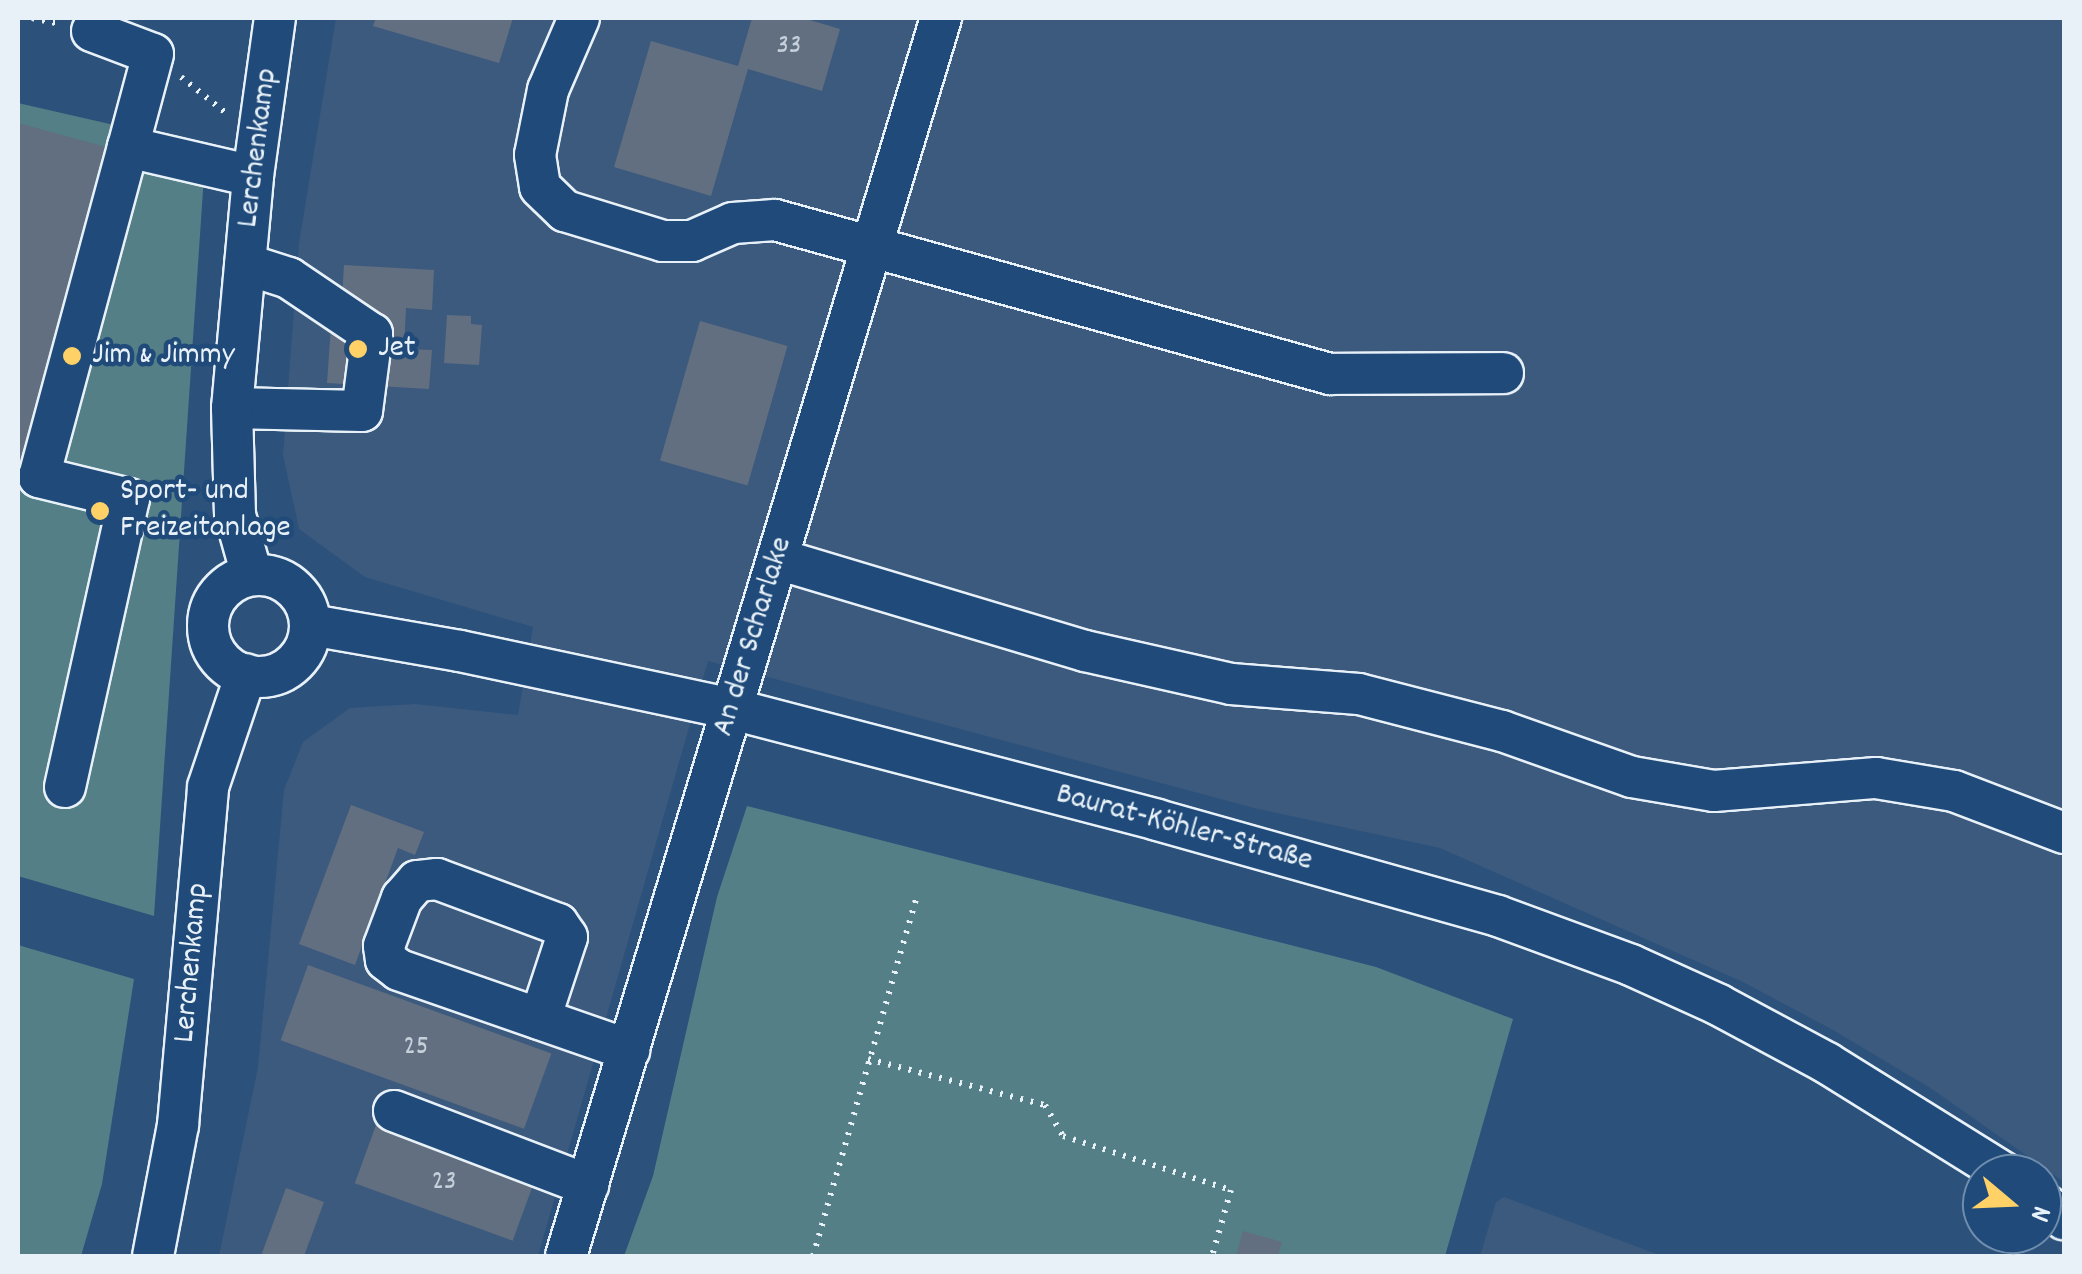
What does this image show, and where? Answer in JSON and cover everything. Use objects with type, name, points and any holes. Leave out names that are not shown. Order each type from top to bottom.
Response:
[{"type":"street","name":"Lerchenkamp","points":[[252,575],[235,515],[232,408],[256,157],[275,18]]},
{"type":"street","points":[[579,18],[548,90],[535,155],[540,187],[565,211],[663,242],[692,242],[733,223],[775,220],[1330,374],[1502,373]]},
{"type":"street","name":"An der Scharlake","points":[[566,1256],[940,18]]},
{"type":"street","points":[[65,787],[129,499],[39,476],[153,54],[92,31]]},
{"type":"street","points":[[128,147],[256,157]]},
{"type":"street","points":[[232,408],[362,411],[372,334],[289,278],[245,264]]},
{"type":"street","points":[[778,559],[1085,651],[1231,684],[1358,694],[1502,731],[1632,777],[1714,791],[1876,778],[1954,791],[2064,833]]},
{"type":"street","points":[[252,575],[286,582],[307,608],[310,625],[308,642],[286,669],[270,676],[246,674],[222,661],[214,648],[209,618],[223,590],[252,575]]},
{"type":"street","name":"Baurat-Köhler-Straße","points":[[310,625],[443,648],[732,709],[1158,820],[1498,916],[1631,965],[1719,1006],[1827,1064],[1973,1154]]},
{"type":"street","name":"Lerchenkamp","points":[[153,1256],[178,1125],[208,788],[246,674]]},
{"type":"street","points":[[540,1018],[567,937],[558,924],[437,879],[416,881],[402,898],[384,946],[386,960],[400,970],[629,1050]]},
{"type":"street","points":[[394,1112],[588,1185]]},
{"type":"path","points":[[153,54],[256,157]]},
{"type":"path","points":[[814,1256],[917,896]]},
{"type":"path","points":[[868,1059],[1046,1105],[1064,1136],[1231,1190],[1212,1256]]},
{"type":"shaded area","points":[[336,18],[2064,18],[2064,1182],[2062,1154],[2024,1154],[1932,1089],[1833,1030],[1743,982],[1440,848],[1254,808],[708,661],[538,1256],[219,1256],[258,1067],[284,790],[303,742],[350,708],[415,704],[518,715],[533,627],[365,577],[299,529],[283,455],[299,243]]},
{"type":"shaded area","points":[[1504,1197],[1662,1256],[1480,1256],[1496,1202]]},
{"type":"green space","name":"Sport- und Freizeitanlage","points":[[18,103],[206,146],[154,916],[18,876]]},
{"type":"green space","points":[[747,806],[1376,967],[1513,1019],[1445,1256],[624,1256],[653,1176],[717,897]]},
{"type":"green space","points":[[18,945],[134,979],[102,1184],[81,1256],[18,1256]]},
{"type":"building","points":[[376,18],[513,18],[499,63],[373,26]]},
{"type":"building","points":[[752,18],[803,18],[840,29],[822,91],[748,69],[711,196],[614,167],[651,41],[738,66]]},
{"type":"building","points":[[18,123],[110,148],[22,468],[18,467]]},
{"type":"building","points":[[344,265],[434,270],[432,310],[406,308],[404,349],[432,350],[429,389],[327,383],[333,297],[342,298]]},
{"type":"building","points":[[447,315],[471,316],[471,324],[482,325],[479,365],[444,363]]},
{"type":"building","points":[[700,321],[787,346],[748,485],[660,460]]},
{"type":"building","points":[[351,805],[424,832],[415,855],[398,848],[355,965],[299,944]]},
{"type":"building","points":[[308,965],[551,1054],[524,1129],[281,1040]]},
{"type":"building","points":[[376,1125],[534,1182],[513,1241],[355,1183]]},
{"type":"building","points":[[286,1188],[324,1202],[304,1256],[261,1256]]},
{"type":"building","points":[[1243,1231],[1282,1242],[1278,1256],[1236,1256]]},
{"type":"place","name":"Jet","points":[[358,349]]},
{"type":"place","name":"Jim & Jimmy","points":[[72,356]]},
{"type":"place","name":"Sport- und Freizeitanlage","points":[[100,511]]}]
